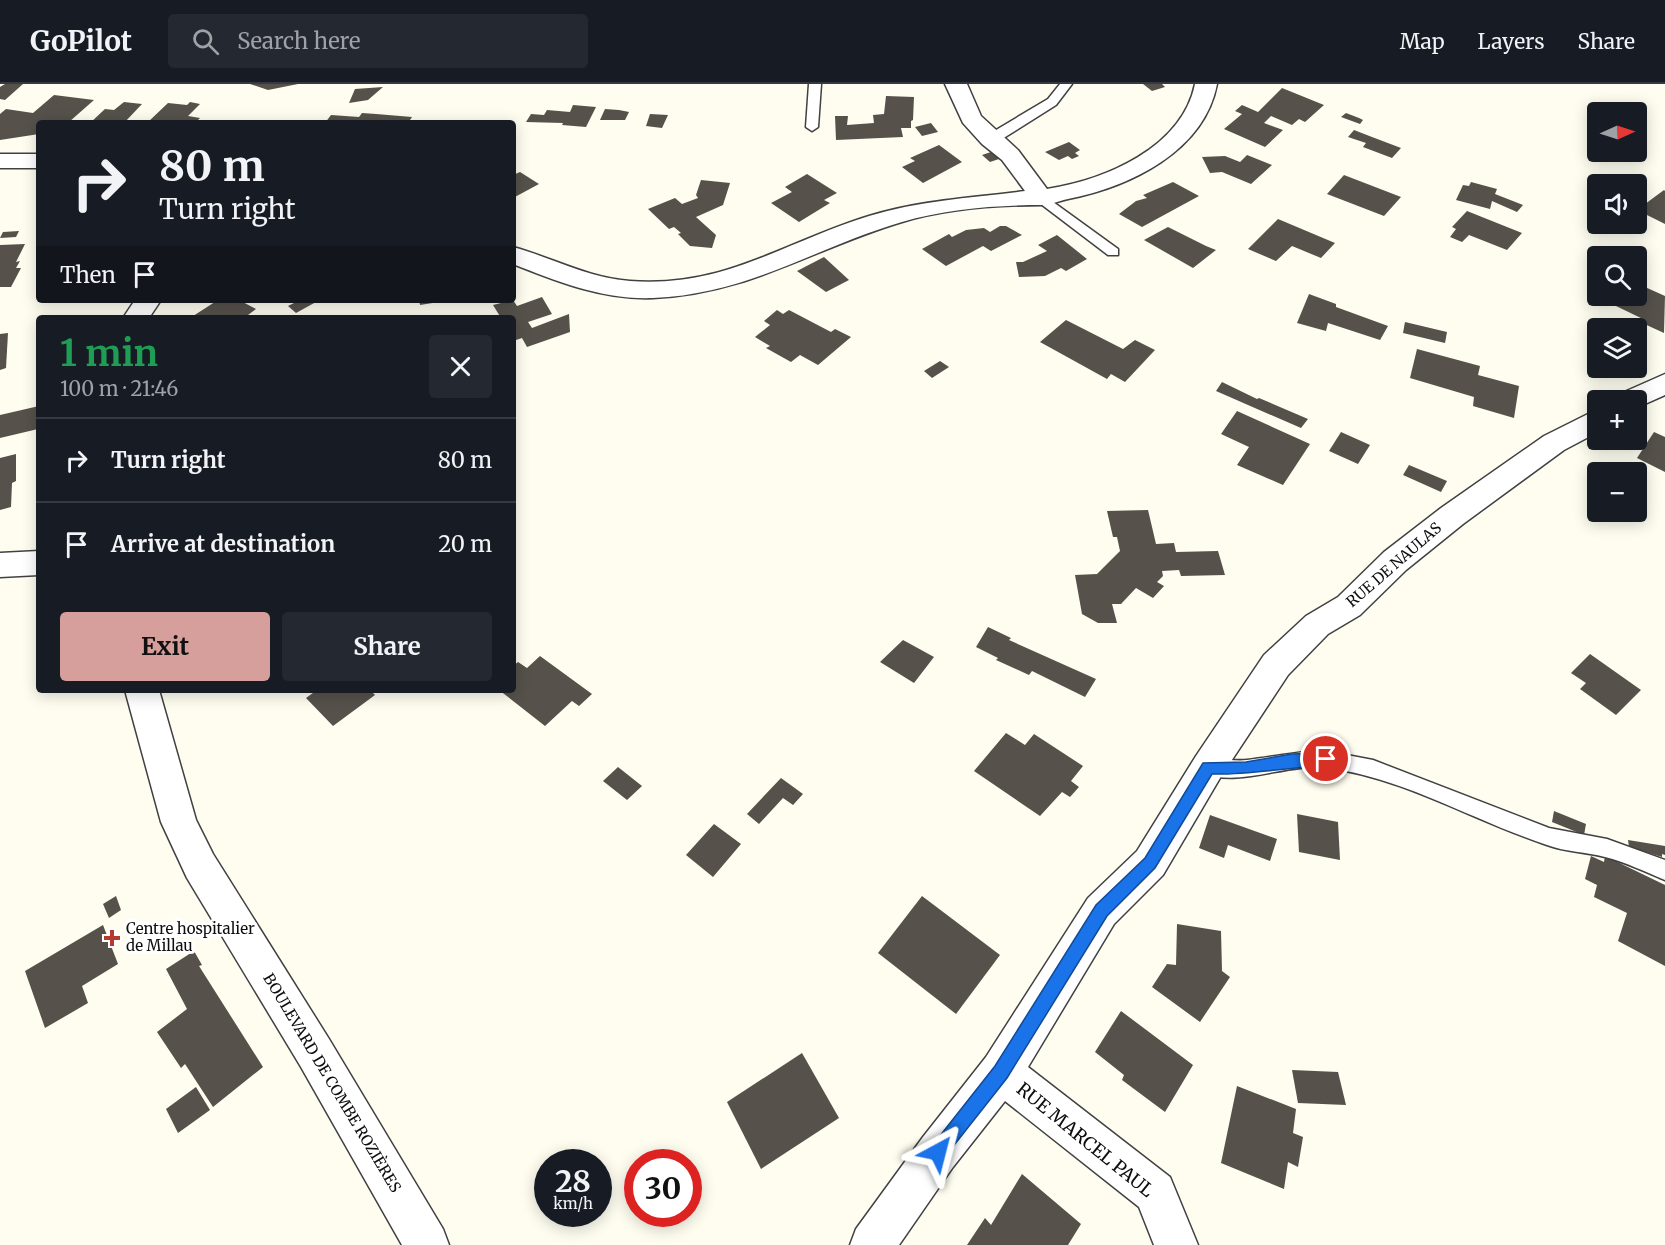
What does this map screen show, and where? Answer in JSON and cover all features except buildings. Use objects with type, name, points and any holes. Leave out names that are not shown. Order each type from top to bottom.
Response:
[{"type":"street","points":[[956,84],[970,118],[990,139],[1010,155],[1042,198]]},
{"type":"street","points":[[516,256],[564,275],[625,290],[680,288],[720,283],[758,272],[868,224],[903,214],[935,208],[1042,198],[1082,190],[1119,177],[1167,150],[1200,108],[1206,84]]},
{"type":"street","points":[[0,161],[36,161]]},
{"type":"street","points":[[1647,393],[1665,384]]},
{"type":"street","name":"RUE DE NAULAS","points":[[872,1245],[938,1152],[1001,1072],[1101,911],[1150,863],[1208,767],[1276,665],[1317,625],[1349,606],[1395,561],[1452,516],[1554,443],[1587,425]]},
{"type":"street","points":[[0,565],[36,562]]},
{"type":"street","name":"BOULEVARD DE COMBE ROZIÈRES","points":[[143,693],[179,822],[200,866],[315,1053],[427,1245]]},
{"type":"street","name":"RUE MARCEL PAUL","points":[[1001,1072],[1155,1192],[1176,1245]]},
{"type":"lane","points":[[812,127],[815,84]]},
{"type":"lane","points":[[990,139],[1052,102],[1066,84]]},
{"type":"lane","points":[[1042,198],[1113,252]]},
{"type":"lane","points":[[1208,767],[1246,769],[1292,760],[1326,759],[1373,769],[1549,837],[1607,848],[1665,870]]},
{"type":"place","name":"Centre hospitalier de Millau","points":[[112,938]]},
{"type":"route","points":[[938,1152],[1001,1072],[1101,911],[1150,863],[1208,767],[1246,769],[1292,760],[1326,759]]}]
